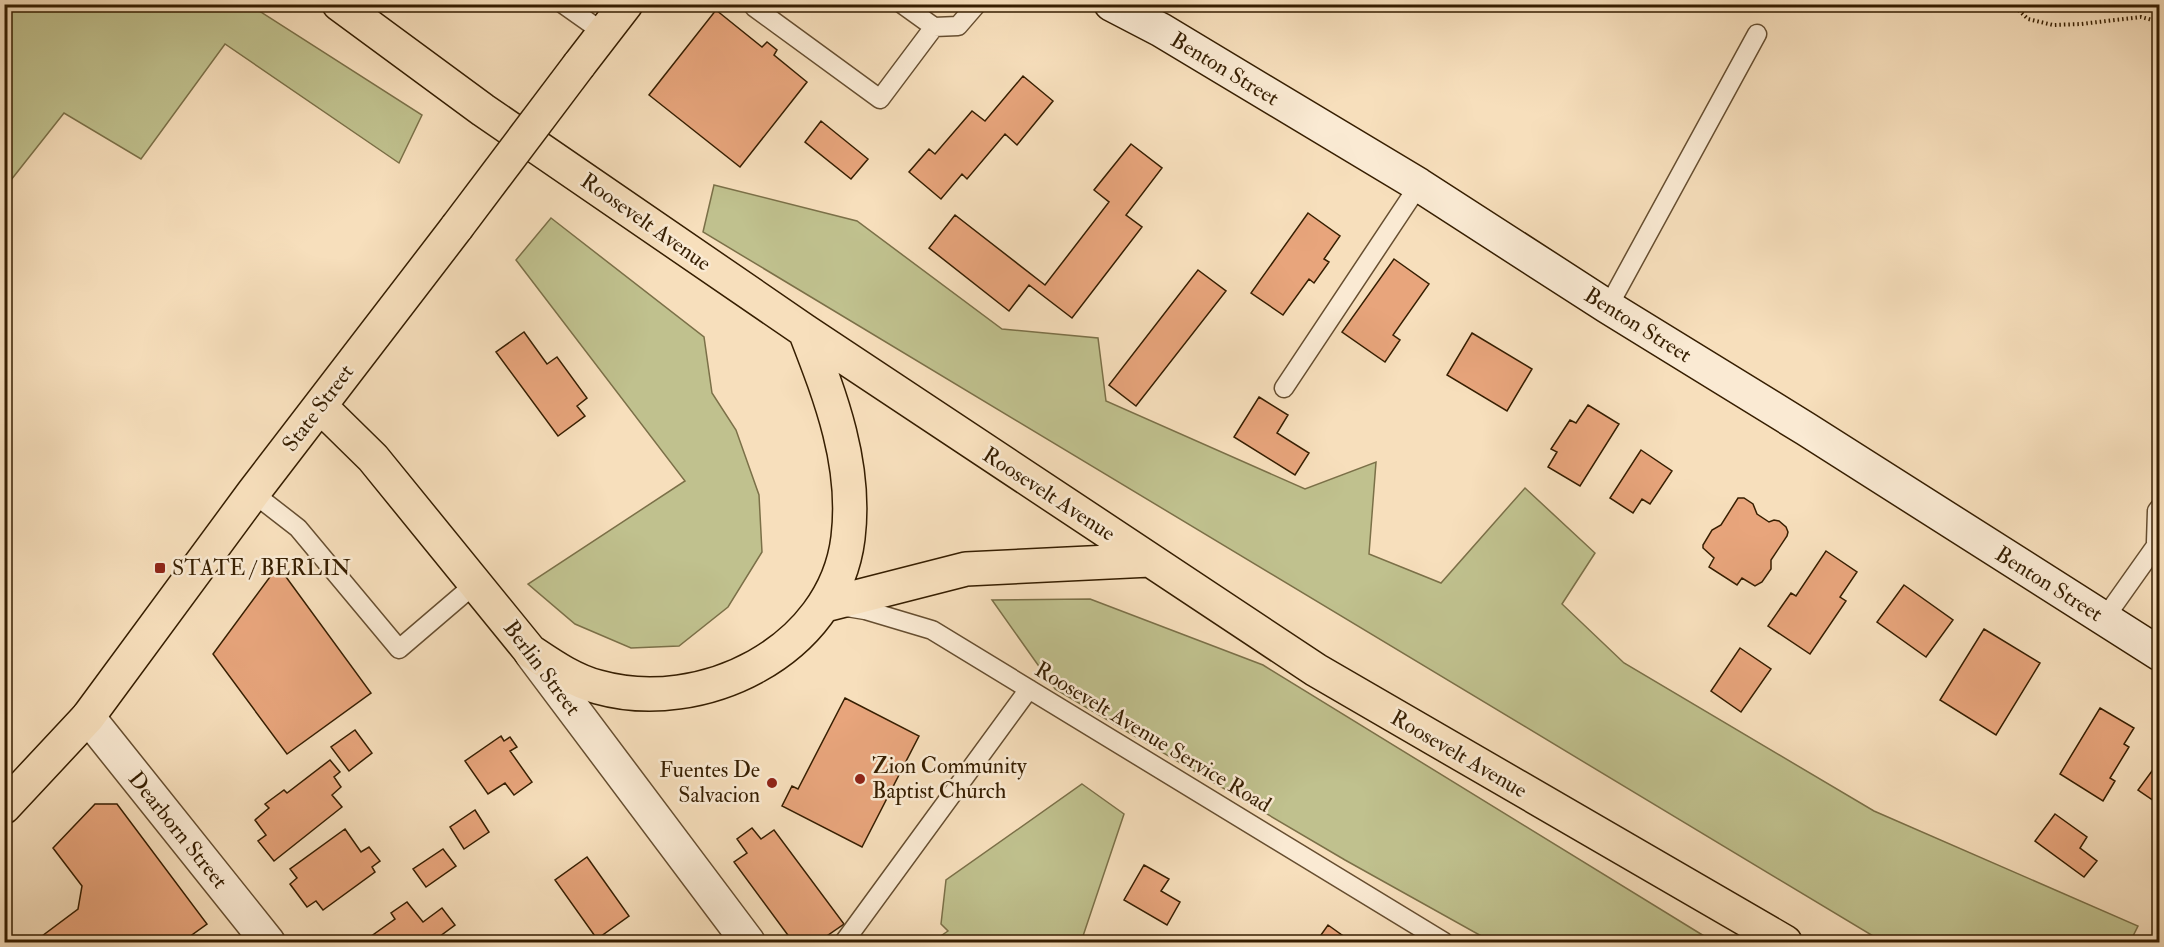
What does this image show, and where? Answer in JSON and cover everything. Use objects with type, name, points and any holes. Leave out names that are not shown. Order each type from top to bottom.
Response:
[{"type":"main road","name":"Roosevelt Avenue","points":[[339,4],[483,110],[805,331],[1316,670],[1785,942]]},
{"type":"main road","name":"State Street","points":[[4,807],[88,717],[253,494],[626,4]]},
{"type":"main road","name":"Benton Street","points":[[1111,4],[1161,30],[1419,185],[1608,307],[1796,423],[2160,654]]},
{"type":"main road","points":[[530,651],[562,672],[597,687],[634,694],[676,693],[715,684],[751,668],[796,639],[825,605],[848,540],[849,484],[844,449],[834,410],[805,331]]},
{"type":"main road","name":"Berlin Street","points":[[320,406],[373,458],[530,651],[748,942]]},
{"type":"main road","points":[[825,605],[966,569],[1150,560]]},
{"type":"main road","name":"Dearborn Street","points":[[88,717],[268,942]]},
{"type":"lane","points":[[563,4],[604,33]]},
{"type":"lane","points":[[903,4],[934,27],[958,26],[977,4]]},
{"type":"lane","points":[[754,5],[880,99],[934,27]]},
{"type":"lane","points":[[1608,307],[1757,34]]},
{"type":"lane","points":[[1284,388],[1419,185]]},
{"type":"lane","points":[[253,494],[298,528],[399,649],[475,584]]},
{"type":"lane","points":[[2104,619],[2158,541],[2157,511],[2160,507]]},
{"type":"lane","name":"Roosevelt Avenue Service Road","points":[[825,605],[865,610],[932,630],[1444,942]]},
{"type":"lane","points":[[844,942],[1029,689]]},
{"type":"path","points":[[2012,4],[2028,19],[2053,25],[2141,17],[2160,22]]},
{"type":"green space","points":[[4,5],[250,5],[422,115],[399,163],[225,44],[141,159],[64,113],[7,185],[4,178]]},
{"type":"green space","points":[[714,185],[857,221],[1002,329],[1098,338],[1106,401],[1305,489],[1376,462],[1369,554],[1441,583],[1525,488],[1595,553],[1562,604],[1624,663],[1874,811],[2138,926],[2130,942],[1883,942],[703,232]]},
{"type":"green space","points":[[551,218],[704,337],[712,393],[736,430],[759,495],[762,552],[728,607],[679,646],[631,648],[575,624],[528,584],[685,481],[516,260]]},
{"type":"green space","points":[[1090,599],[1263,665],[1709,939],[1709,942],[1492,942],[1345,860],[1055,689],[992,600]]},
{"type":"green space","points":[[1082,784],[1124,814],[1081,942],[932,942],[948,931],[941,924],[946,880]]},
{"type":"building","points":[[716,10],[762,47],[767,42],[777,50],[774,55],[807,82],[740,167],[649,95]]},
{"type":"building","points":[[1023,76],[1053,101],[1017,145],[1005,134],[967,179],[962,174],[941,199],[909,172],[929,149],[935,154],[972,111],[985,121]]},
{"type":"building","points":[[821,121],[868,159],[851,179],[805,142]]},
{"type":"building","points":[[1131,144],[1162,168],[1126,215],[1142,227],[1072,318],[1029,285],[1009,311],[929,248],[955,215],[1045,285],[1109,202],[1094,190]]},
{"type":"building","points":[[1308,213],[1340,236],[1324,259],[1329,262],[1314,283],[1309,279],[1283,315],[1251,293]]},
{"type":"building","points":[[1394,259],[1429,284],[1393,335],[1400,340],[1385,362],[1342,332]]},
{"type":"building","points":[[1198,270],[1226,291],[1136,406],[1109,385]]},
{"type":"building","points":[[524,332],[547,364],[557,357],[587,398],[577,406],[585,416],[558,436],[496,352]]},
{"type":"building","points":[[1472,333],[1532,369],[1507,411],[1447,375]]},
{"type":"building","points":[[1259,397],[1288,415],[1277,433],[1309,453],[1295,475],[1234,437]]},
{"type":"building","points":[[1588,405],[1619,424],[1580,486],[1548,467],[1557,452],[1551,449],[1570,420],[1576,423]]},
{"type":"building","points":[[1641,450],[1672,471],[1650,504],[1642,499],[1633,513],[1610,498]]},
{"type":"building","points":[[1738,498],[1744,498],[1753,504],[1757,514],[1769,522],[1779,521],[1788,532],[1771,560],[1771,569],[1762,582],[1755,586],[1742,578],[1737,585],[1709,567],[1714,558],[1703,548],[1712,530],[1721,525]]},
{"type":"building","points":[[1826,551],[1857,572],[1840,597],[1846,601],[1810,654],[1768,626],[1791,593],[1796,596]]},
{"type":"building","points":[[278,566],[371,693],[287,754],[213,654]]},
{"type":"building","points":[[1904,585],[1953,620],[1926,657],[1877,622]]},
{"type":"building","points":[[1984,629],[2040,663],[1996,735],[1940,700]]},
{"type":"building","points":[[1740,648],[1771,669],[1741,712],[1711,691]]},
{"type":"building","points":[[845,698],[919,736],[862,847],[782,806],[792,786],[798,789]]},
{"type":"building","points":[[2100,708],[2134,728],[2124,744],[2129,747],[2110,778],[2115,781],[2103,801],[2060,774]]},
{"type":"building","points":[[355,730],[372,753],[349,771],[331,747]]},
{"type":"building","points":[[501,736],[504,741],[510,737],[517,747],[510,751],[532,782],[514,795],[505,783],[488,794],[465,761]]},
{"type":"building","points":[[330,760],[340,772],[334,777],[341,787],[332,795],[342,807],[274,861],[258,841],[266,835],[255,820],[269,808],[265,804],[284,790],[287,793]]},
{"type":"building","points":[[2160,760],[2160,805],[2138,790]]},
{"type":"building","points":[[95,804],[117,804],[207,924],[182,942],[34,942],[78,909],[82,886],[53,848]]},
{"type":"building","points":[[475,810],[489,832],[464,849],[450,827]]},
{"type":"building","points":[[2055,814],[2087,837],[2080,848],[2097,861],[2084,877],[2035,841]]},
{"type":"building","points":[[752,828],[761,839],[774,830],[844,924],[818,942],[793,942],[734,862],[747,853],[737,839]]},
{"type":"building","points":[[345,829],[361,852],[369,847],[380,861],[372,867],[375,872],[323,910],[316,901],[307,907],[290,884],[297,878],[290,869]]},
{"type":"building","points":[[443,849],[456,866],[426,887],[413,869]]},
{"type":"building","points":[[587,857],[629,916],[597,939],[555,880]]},
{"type":"building","points":[[1144,865],[1169,879],[1161,891],[1180,902],[1167,925],[1124,900]]},
{"type":"building","points":[[407,902],[423,922],[442,908],[455,925],[432,942],[363,942],[395,919],[391,913]]},
{"type":"building","points":[[1328,925],[1346,938],[1343,942],[1316,942]]},
{"type":"place","name":"STATE / BERLIN","points":[[160,568]]},
{"type":"place","name":"Zion Community Baptist Church","points":[[860,779]]},
{"type":"place","name":"Fuentes De Salvacion","points":[[772,783]]}]
